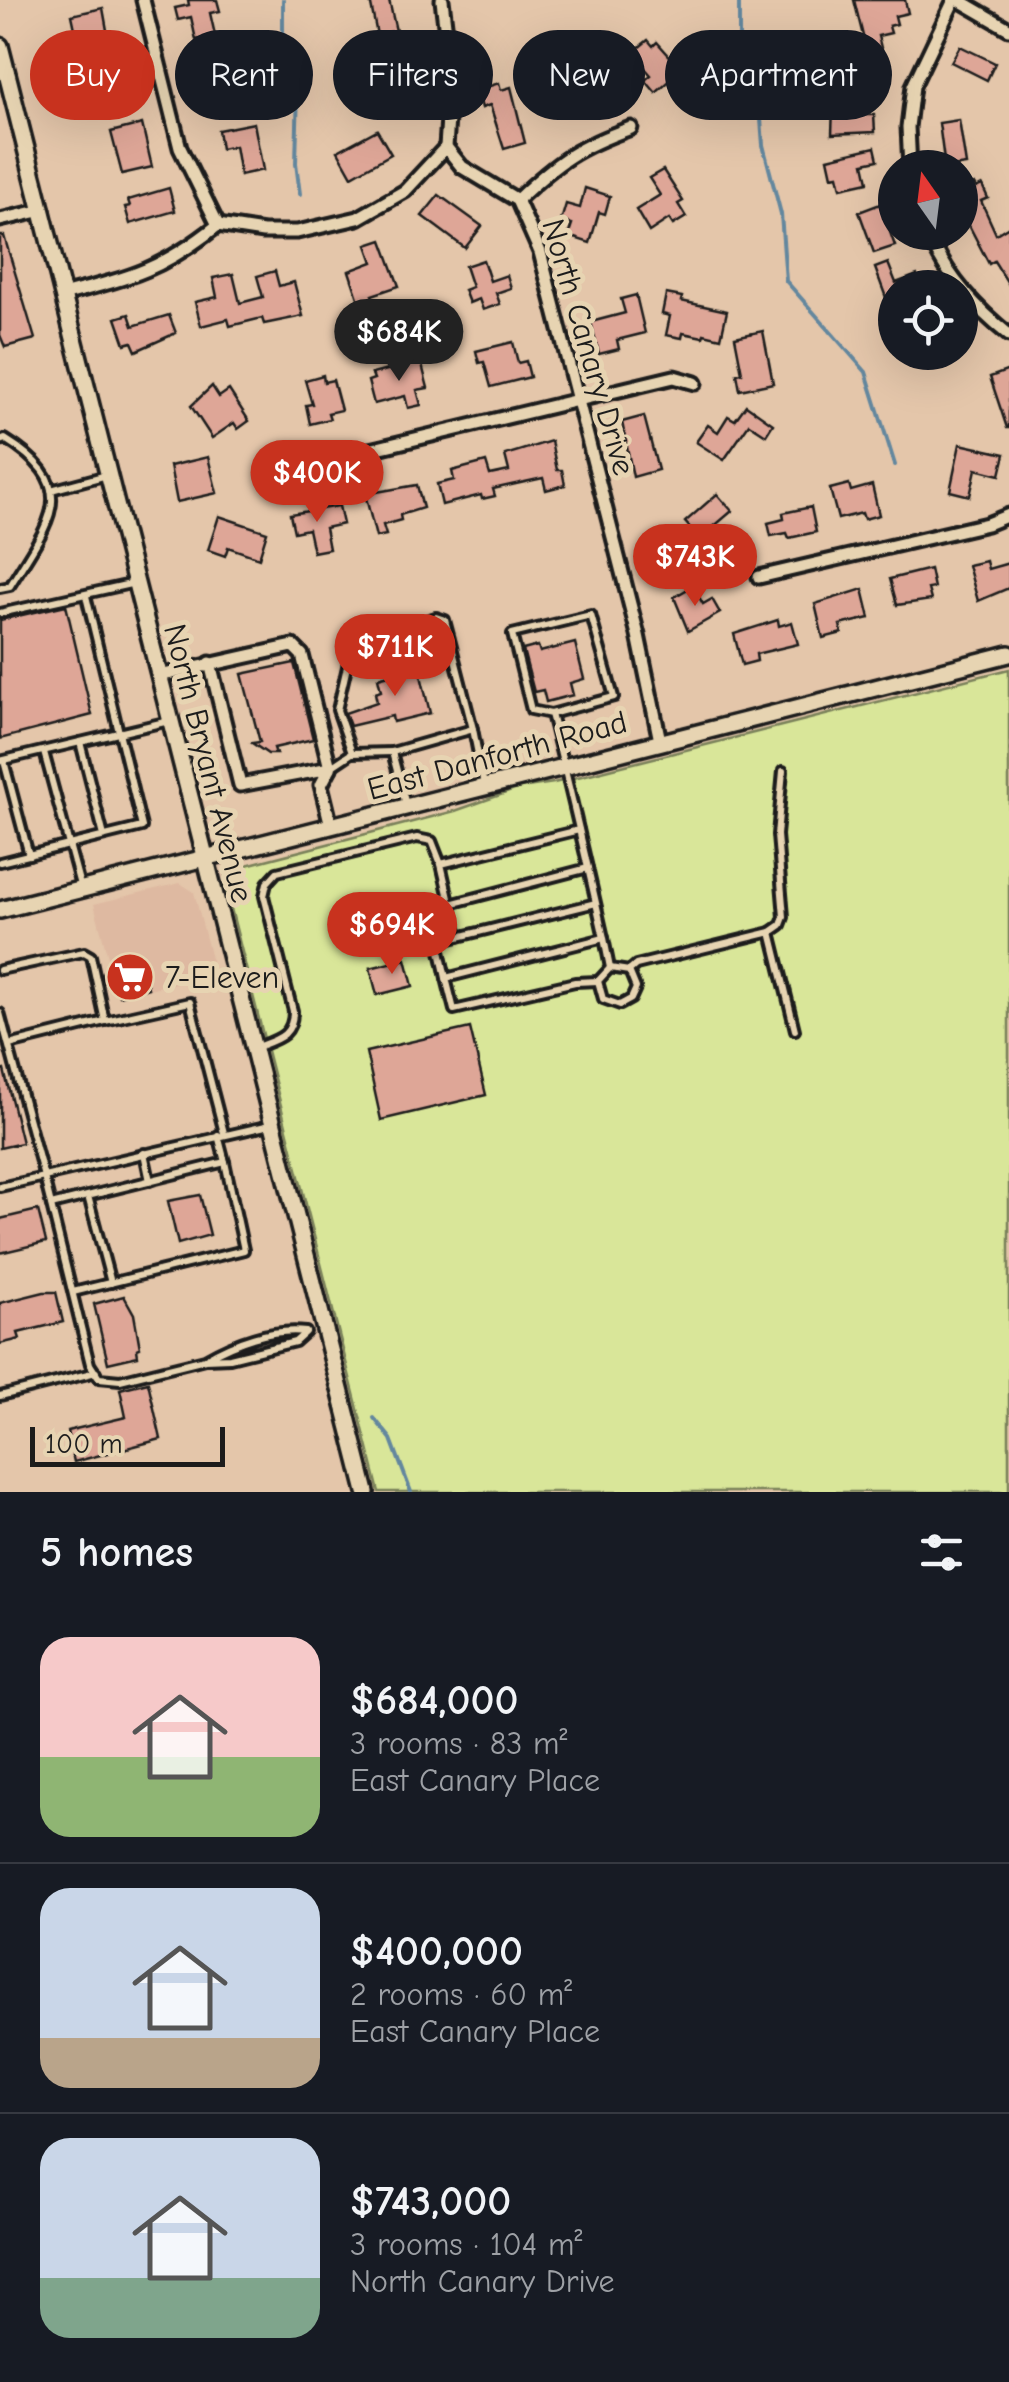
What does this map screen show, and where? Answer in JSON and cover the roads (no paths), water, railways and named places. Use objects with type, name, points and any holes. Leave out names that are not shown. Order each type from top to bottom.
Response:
[{"type":"street","points":[[143,0],[180,148],[218,225]]},
{"type":"street","points":[[66,294],[128,278],[179,256],[218,225],[298,232],[358,218],[406,191],[446,146],[451,74],[442,0]]},
{"type":"street","points":[[909,150],[913,86],[956,0],[1009,29]]},
{"type":"street","name":"North Bryant Avenue","points":[[0,46],[66,294],[270,1125],[366,1492]]},
{"type":"street","points":[[517,200],[552,166],[584,144],[631,128]]},
{"type":"street","name":"North Canary Drive","points":[[446,146],[462,168],[517,200],[540,252],[638,635],[660,741]]},
{"type":"street","points":[[0,220],[43,210]]},
{"type":"street","points":[[938,250],[976,307],[1009,336]]},
{"type":"street","points":[[265,475],[674,377],[694,383]]},
{"type":"street","points":[[758,577],[987,524],[1009,515]]},
{"type":"street","points":[[158,676],[294,646],[302,655],[330,768],[321,785],[331,826]]},
{"type":"street","name":"East Danforth Road","points":[[0,910],[1009,654]]},
{"type":"street","points":[[210,663],[240,785],[330,768]]},
{"type":"lane","points":[[0,441],[5,438],[35,458],[54,499],[50,520],[10,586],[0,588]]},
{"type":"lane","points":[[51,490],[108,474]]},
{"type":"lane","points":[[0,613],[136,583]]},
{"type":"lane","points":[[0,862],[142,826],[86,596]]},
{"type":"lane","points":[[591,616],[614,697],[551,714],[531,710],[512,634],[591,616]]},
{"type":"lane","points":[[352,753],[336,710],[352,645],[436,618],[445,620],[484,785]]},
{"type":"lane","points":[[551,714],[610,968]]},
{"type":"lane","points":[[29,855],[2,761],[169,721]]},
{"type":"lane","points":[[330,768],[352,753],[392,752],[472,729]]},
{"type":"lane","points":[[80,742],[104,836]]},
{"type":"lane","points":[[44,751],[81,890]]},
{"type":"lane","points":[[392,752],[406,806]]},
{"type":"lane","points":[[610,968],[629,970],[782,926],[777,835],[782,771]]},
{"type":"lane","points":[[441,864],[579,830]]},
{"type":"lane","points":[[252,1049],[285,1036],[293,1025],[293,1011],[264,896],[266,883],[277,872],[417,838],[432,841],[458,937]]},
{"type":"lane","points":[[450,904],[588,868]]},
{"type":"lane","points":[[596,903],[438,942],[454,1010],[575,982],[598,981],[610,968]]},
{"type":"lane","points":[[771,932],[795,1030]]},
{"type":"lane","points":[[446,978],[604,938]]},
{"type":"lane","points":[[0,970],[84,952],[91,956],[105,1020]]},
{"type":"lane","points":[[598,981],[600,994],[608,1002],[626,1003],[636,988],[629,970]]},
{"type":"lane","points":[[9,1045],[190,1002],[244,1250],[72,1292]]},
{"type":"lane","points":[[0,1013],[96,1372],[107,1381],[230,1358],[295,1342],[306,1332]]},
{"type":"lane","points":[[0,1187],[270,1125]]},
{"type":"lane","points":[[144,1153],[150,1181]]},
{"type":"lane","points":[[51,1205],[225,1162]]},
{"type":"lane","points":[[88,1196],[111,1282]]},
{"type":"lane","points":[[205,1360],[228,1346],[290,1330],[324,1328]]},
{"type":"lane","points":[[0,1396],[96,1372]]},
{"type":"waterway","points":[[283,0],[283,32],[298,88],[296,163],[300,194]]},
{"type":"waterway","points":[[739,0],[739,45],[759,93],[763,145],[781,214],[786,281],[866,372],[895,465]]},
{"type":"waterway","points":[[374,1418],[391,1439],[411,1492]]},
{"type":"place","name":"7-Eleven","points":[[130,977]]}]
